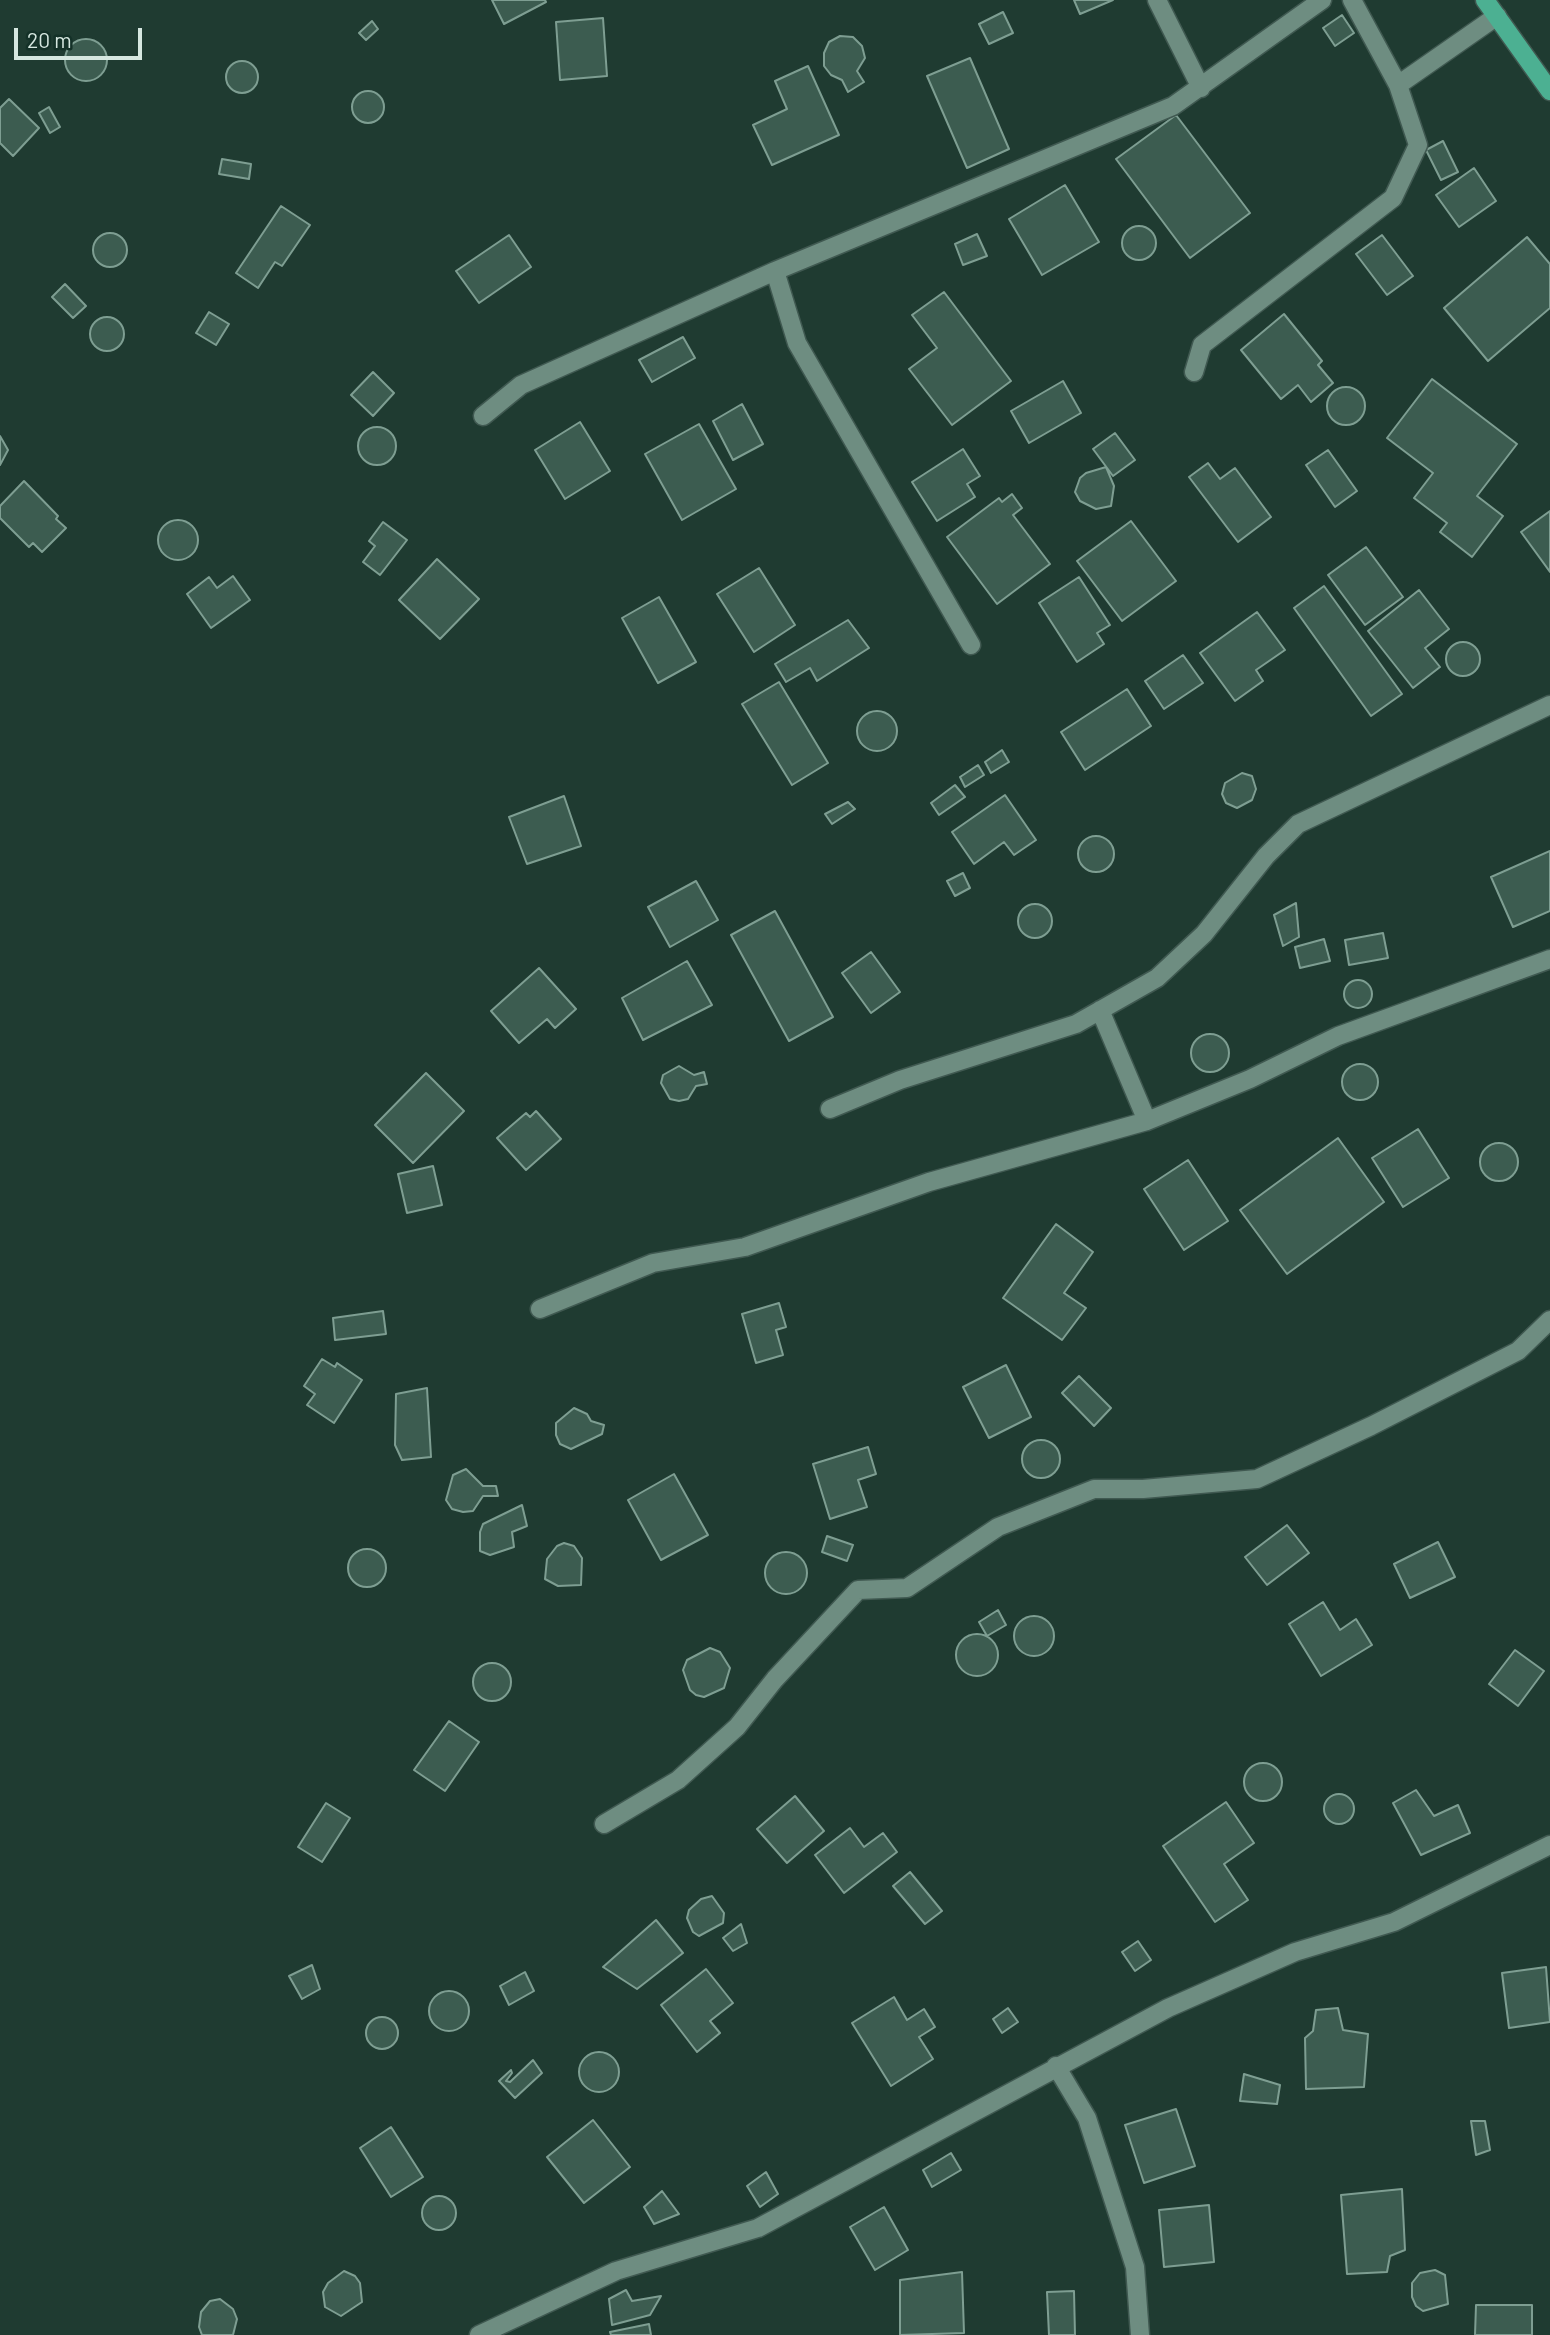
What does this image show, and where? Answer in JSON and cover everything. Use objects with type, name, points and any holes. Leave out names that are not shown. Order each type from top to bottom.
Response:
[{"type":"main road","points":[[1485,0],[1550,91]]},
{"type":"street","points":[[1157,0],[1201,88]]},
{"type":"street","points":[[483,416],[521,385],[775,271],[1173,106],[1322,0]]},
{"type":"street","points":[[1194,372],[1202,345],[1393,198],[1418,145],[1398,85],[1352,0]]},
{"type":"street","points":[[1398,85],[1497,16]]},
{"type":"street","points":[[775,271],[797,343],[971,645]]},
{"type":"street","points":[[830,1109],[901,1080],[1076,1024],[1157,978],[1204,934],[1266,856],[1298,824],[1550,705]]},
{"type":"street","points":[[540,1309],[653,1264],[745,1247],[929,1182],[1147,1121],[1250,1079],[1338,1036],[1550,959]]},
{"type":"street","points":[[1100,1010],[1147,1121]]},
{"type":"street","points":[[604,1824],[678,1780],[737,1727],[775,1679],[858,1590],[908,1588],[998,1527],[1094,1489],[1143,1489],[1257,1479],[1371,1426],[1518,1351],[1550,1320]]},
{"type":"street","points":[[479,2335],[616,2271],[758,2228],[1168,2008],[1295,1952],[1394,1922],[1550,1845]]},
{"type":"street","points":[[1056,2067],[1087,2118],[1135,2267],[1140,2335]]},
{"type":"building","points":[[492,0],[545,0],[546,2],[504,24]]},
{"type":"building","points":[[1074,0],[1113,0],[1080,14]]},
{"type":"building","points":[[1003,12],[1013,33],[989,44],[979,24]]},
{"type":"building","points":[[1342,15],[1354,33],[1335,46],[1323,28]]},
{"type":"building","points":[[603,18],[607,76],[560,80],[556,22]]},
{"type":"building","points":[[372,21],[378,29],[366,40],[359,33]]},
{"type":"building","points":[[840,36],[853,37],[862,46],[865,58],[857,71],[864,82],[848,92],[842,80],[831,75],[824,66],[824,53],[829,42]]},
{"type":"building","points":[[86,39],[101,45],[107,60],[101,75],[86,81],[71,75],[65,60],[71,45]]},
{"type":"building","points":[[970,58],[1009,149],[967,168],[927,76]]},
{"type":"building","points":[[242,61],[253,66],[258,77],[253,88],[242,93],[231,88],[226,77],[231,66]]},
{"type":"building","points":[[808,66],[839,135],[772,165],[753,125],[787,109],[775,81]]},
{"type":"building","points":[[368,91],[379,96],[384,107],[379,118],[368,123],[357,118],[352,107],[357,96]]},
{"type":"building","points":[[9,99],[39,128],[13,156],[0,143],[0,108]]},
{"type":"building","points":[[49,107],[60,127],[50,133],[39,113]]},
{"type":"building","points":[[1176,115],[1250,213],[1190,258],[1116,159]]},
{"type":"building","points":[[1443,141],[1458,172],[1441,180],[1426,150]]},
{"type":"building","points":[[222,159],[251,164],[249,179],[219,174]]},
{"type":"building","points":[[1474,168],[1496,201],[1459,227],[1436,195]]},
{"type":"building","points":[[1065,185],[1099,242],[1042,275],[1009,219]]},
{"type":"building","points":[[281,206],[310,225],[282,266],[275,262],[258,288],[236,273]]},
{"type":"building","points":[[1139,226],[1151,231],[1156,243],[1151,255],[1139,260],[1127,255],[1122,243],[1127,231]]},
{"type":"building","points":[[110,233],[122,238],[127,250],[122,262],[110,267],[98,262],[93,250],[98,238]]},
{"type":"building","points":[[977,234],[987,256],[963,265],[955,244]]},
{"type":"building","points":[[509,235],[531,267],[479,303],[456,271]]},
{"type":"building","points":[[1382,235],[1413,276],[1387,295],[1356,254]]},
{"type":"building","points":[[1527,237],[1550,264],[1550,308],[1488,361],[1444,308]]},
{"type":"building","points":[[65,284],[86,306],[73,318],[52,297]]},
{"type":"building","points":[[944,292],[1011,381],[952,425],[909,369],[937,348],[912,315]]},
{"type":"building","points":[[209,312],[229,324],[216,345],[196,333]]},
{"type":"building","points":[[1284,314],[1322,361],[1318,365],[1333,383],[1311,402],[1298,385],[1281,399],[1241,350]]},
{"type":"building","points":[[107,317],[119,322],[124,334],[119,346],[107,351],[95,346],[90,334],[95,322]]},
{"type":"building","points":[[683,337],[695,358],[652,382],[639,360]]},
{"type":"building","points":[[373,372],[394,393],[373,416],[351,395]]},
{"type":"building","points":[[1432,379],[1517,444],[1477,496],[1503,516],[1472,557],[1440,532],[1447,523],[1414,498],[1433,473],[1387,438]]},
{"type":"building","points":[[1063,381],[1081,413],[1029,443],[1011,411]]},
{"type":"building","points":[[1346,387],[1359,393],[1365,406],[1359,419],[1346,425],[1333,419],[1327,406],[1333,393]]},
{"type":"building","points":[[742,404],[763,444],[733,460],[713,421]]},
{"type":"building","points":[[580,422],[610,471],[565,499],[535,450]]},
{"type":"building","points":[[699,424],[736,489],[682,520],[645,454]]},
{"type":"building","points":[[377,427],[390,433],[396,446],[390,459],[377,465],[364,459],[358,446],[364,433]]},
{"type":"building","points":[[1115,433],[1135,460],[1113,476],[1093,449]]},
{"type":"building","points":[[0,436],[8,450],[0,465]]},
{"type":"building","points":[[963,449],[980,476],[967,484],[975,497],[937,521],[912,482]]},
{"type":"building","points":[[1328,450],[1357,491],[1335,507],[1306,465]]},
{"type":"building","points":[[1208,463],[1220,479],[1235,468],[1271,517],[1238,542],[1189,477]]},
{"type":"building","points":[[1106,467],[1114,486],[1111,506],[1096,509],[1080,501],[1075,492],[1080,478],[1086,473]]},
{"type":"building","points":[[24,481],[66,528],[42,552],[33,543],[29,547],[0,518],[0,506]]},
{"type":"building","points":[[1012,494],[1022,508],[1013,515],[1050,564],[997,604],[947,537],[999,498],[1002,502]]},
{"type":"building","points":[[1550,511],[1550,572],[1521,532]]},
{"type":"building","points":[[178,520],[186,521],[192,526],[197,532],[197,548],[192,554],[186,559],[178,560],[170,559],[164,554],[159,548],[158,540],[159,532],[164,526],[170,521]]},
{"type":"building","points":[[1131,521],[1176,581],[1122,621],[1077,561]]},
{"type":"building","points":[[383,522],[407,540],[380,575],[363,562],[375,546],[369,541]]},
{"type":"building","points":[[1366,547],[1403,597],[1365,625],[1328,575]]},
{"type":"building","points":[[437,559],[479,599],[440,639],[399,600]]},
{"type":"building","points":[[759,568],[795,625],[754,652],[717,594]]},
{"type":"building","points":[[233,576],[250,600],[211,628],[187,594],[209,577],[217,588]]},
{"type":"building","points":[[1079,577],[1110,625],[1097,633],[1104,644],[1077,662],[1039,603]]},
{"type":"building","points":[[1324,586],[1402,694],[1371,716],[1294,608]]},
{"type":"building","points":[[1419,590],[1449,629],[1425,648],[1440,667],[1413,688],[1368,631]]},
{"type":"building","points":[[659,597],[696,662],[658,683],[622,618]]},
{"type":"building","points":[[1257,612],[1285,650],[1256,670],[1263,681],[1235,701],[1200,653]]},
{"type":"building","points":[[848,620],[869,648],[817,681],[810,668],[786,682],[775,664]]},
{"type":"building","points":[[1463,642],[1475,647],[1480,659],[1475,671],[1463,676],[1451,671],[1446,659],[1451,647]]},
{"type":"building","points":[[1183,655],[1203,683],[1164,709],[1145,681]]},
{"type":"building","points":[[779,682],[828,763],[792,785],[742,704]]},
{"type":"building","points":[[1127,689],[1151,726],[1085,770],[1061,732]]},
{"type":"building","points":[[877,711],[891,717],[897,731],[891,745],[877,751],[863,745],[857,731],[863,717]]},
{"type":"building","points":[[1002,750],[1009,762],[991,773],[985,762]]},
{"type":"building","points":[[978,765],[984,775],[965,787],[960,777]]},
{"type":"building","points":[[1242,773],[1252,776],[1256,789],[1252,800],[1237,808],[1226,803],[1222,794],[1225,783]]},
{"type":"building","points":[[955,785],[965,797],[939,815],[931,803]]},
{"type":"building","points":[[1005,795],[1036,840],[1014,855],[1004,842],[974,864],[952,832]]},
{"type":"building","points":[[564,796],[581,846],[527,864],[509,817]]},
{"type":"building","points":[[848,802],[855,809],[832,824],[825,814]]},
{"type":"building","points":[[1096,836],[1109,841],[1114,854],[1109,867],[1096,872],[1083,867],[1078,854],[1083,841]]},
{"type":"building","points":[[1550,851],[1550,911],[1513,927],[1491,877]]},
{"type":"building","points":[[963,873],[970,888],[955,896],[947,881]]},
{"type":"building","points":[[696,881],[718,920],[670,947],[648,907]]},
{"type":"building","points":[[1296,903],[1299,937],[1283,946],[1274,915]]},
{"type":"building","points":[[1035,904],[1047,909],[1052,921],[1047,933],[1035,938],[1023,933],[1018,921],[1023,909]]},
{"type":"building","points":[[775,911],[833,1017],[789,1041],[731,935]]},
{"type":"building","points":[[1383,933],[1388,958],[1349,965],[1345,940]]},
{"type":"building","points":[[1324,939],[1330,961],[1300,968],[1295,947]]},
{"type":"building","points":[[871,952],[900,992],[871,1013],[842,973]]},
{"type":"building","points":[[687,961],[712,1005],[643,1040],[622,998]]},
{"type":"building","points":[[539,968],[576,1009],[555,1028],[547,1019],[519,1043],[491,1011]]},
{"type":"building","points":[[1358,980],[1368,984],[1372,994],[1368,1004],[1358,1008],[1348,1004],[1344,994],[1348,984]]},
{"type":"building","points":[[1210,1034],[1223,1040],[1229,1053],[1223,1066],[1210,1072],[1197,1066],[1191,1053],[1197,1040]]},
{"type":"building","points":[[1360,1064],[1373,1069],[1378,1082],[1373,1095],[1360,1100],[1347,1095],[1342,1082],[1347,1069]]},
{"type":"building","points":[[679,1066],[694,1075],[704,1072],[707,1084],[696,1086],[688,1099],[679,1101],[670,1099],[661,1083],[663,1075]]},
{"type":"building","points":[[426,1073],[464,1111],[413,1163],[375,1125]]},
{"type":"building","points":[[536,1111],[561,1139],[526,1170],[497,1138],[526,1113],[530,1117]]},
{"type":"building","points":[[1418,1129],[1449,1178],[1403,1207],[1372,1158]]},
{"type":"building","points":[[1338,1138],[1384,1202],[1287,1274],[1240,1210]]},
{"type":"building","points":[[1499,1143],[1513,1148],[1518,1162],[1513,1176],[1499,1181],[1485,1176],[1480,1162],[1485,1148]]},
{"type":"building","points":[[1188,1160],[1228,1221],[1184,1250],[1144,1189]]},
{"type":"building","points":[[433,1166],[442,1205],[407,1213],[398,1174]]},
{"type":"building","points":[[1056,1224],[1093,1252],[1064,1293],[1086,1308],[1062,1340],[1003,1298]]},
{"type":"building","points":[[779,1303],[786,1327],[776,1330],[783,1355],[756,1363],[742,1314]]},
{"type":"building","points":[[383,1311],[386,1334],[335,1340],[333,1318]]},
{"type":"building","points":[[322,1359],[335,1367],[337,1363],[362,1380],[334,1423],[307,1405],[315,1394],[304,1386]]},
{"type":"building","points":[[1006,1365],[1031,1417],[989,1438],[963,1387]]},
{"type":"building","points":[[1079,1376],[1111,1408],[1094,1426],[1062,1393]]},
{"type":"building","points":[[427,1388],[431,1457],[402,1460],[395,1445],[396,1394]]},
{"type":"building","points":[[574,1408],[587,1414],[591,1421],[604,1425],[602,1434],[571,1449],[560,1444],[556,1435],[556,1423]]},
{"type":"building","points":[[1041,1440],[1055,1445],[1060,1459],[1055,1473],[1041,1478],[1027,1473],[1022,1459],[1027,1445]]},
{"type":"building","points":[[868,1447],[876,1474],[858,1480],[867,1507],[830,1519],[813,1464]]},
{"type":"building","points":[[466,1469],[483,1486],[496,1486],[498,1496],[483,1496],[473,1511],[463,1512],[452,1509],[446,1500],[453,1475]]},
{"type":"building","points":[[674,1474],[708,1535],[661,1560],[628,1500]]},
{"type":"building","points":[[522,1505],[527,1526],[512,1532],[514,1547],[490,1555],[480,1551],[483,1524]]},
{"type":"building","points":[[1287,1525],[1309,1553],[1267,1585],[1245,1557]]},
{"type":"building","points":[[827,1536],[853,1545],[847,1561],[822,1552]]},
{"type":"building","points":[[1438,1542],[1455,1577],[1410,1598],[1394,1564]]},
{"type":"building","points":[[564,1543],[574,1546],[582,1558],[581,1585],[558,1586],[545,1579],[547,1559],[557,1546]]},
{"type":"building","points":[[367,1549],[381,1554],[386,1568],[381,1582],[367,1587],[353,1582],[348,1568],[353,1554]]},
{"type":"building","points":[[786,1552],[801,1558],[807,1573],[801,1588],[786,1594],[771,1588],[765,1573],[771,1558]]},
{"type":"building","points":[[1323,1602],[1340,1630],[1356,1619],[1372,1645],[1321,1676],[1289,1624]]},
{"type":"building","points":[[998,1610],[1006,1625],[987,1636],[979,1622]]},
{"type":"building","points":[[1034,1616],[1042,1617],[1048,1622],[1053,1628],[1053,1644],[1048,1650],[1042,1655],[1034,1656],[1026,1655],[1020,1650],[1015,1644],[1014,1636],[1015,1628],[1020,1622],[1026,1617]]},
{"type":"building","points":[[977,1634],[992,1640],[998,1655],[992,1670],[977,1676],[962,1670],[956,1655],[962,1640]]},
{"type":"building","points":[[710,1648],[720,1652],[730,1668],[724,1688],[704,1697],[690,1690],[683,1670],[687,1660]]},
{"type":"building","points":[[1515,1650],[1544,1671],[1518,1706],[1489,1684]]},
{"type":"building","points":[[492,1663],[505,1669],[511,1682],[505,1695],[492,1701],[479,1695],[473,1682],[479,1669]]},
{"type":"building","points":[[449,1721],[479,1742],[445,1791],[414,1770]]},
{"type":"building","points":[[1263,1763],[1276,1769],[1282,1782],[1276,1795],[1263,1801],[1250,1795],[1244,1782],[1250,1769]]},
{"type":"building","points":[[1416,1790],[1434,1816],[1458,1805],[1470,1833],[1421,1855],[1393,1803]]},
{"type":"building","points":[[1339,1794],[1350,1798],[1354,1809],[1350,1820],[1339,1824],[1328,1820],[1324,1809],[1328,1798]]},
{"type":"building","points":[[795,1796],[824,1831],[787,1863],[757,1829]]},
{"type":"building","points":[[1226,1802],[1254,1843],[1224,1864],[1248,1900],[1215,1922],[1163,1846]]},
{"type":"building","points":[[326,1803],[350,1818],[322,1862],[298,1847]]},
{"type":"building","points":[[850,1828],[864,1847],[883,1833],[897,1852],[844,1893],[815,1855]]},
{"type":"building","points":[[910,1872],[942,1911],[925,1924],[893,1886]]},
{"type":"building","points":[[712,1896],[724,1913],[723,1923],[699,1936],[693,1932],[687,1918],[689,1910],[701,1899]]},
{"type":"building","points":[[656,1920],[683,1953],[637,1989],[603,1967]]},
{"type":"building","points":[[741,1924],[747,1943],[733,1951],[723,1938]]},
{"type":"building","points":[[1138,1941],[1151,1960],[1135,1971],[1122,1952]]},
{"type":"building","points":[[312,1965],[320,1989],[302,1999],[289,1976]]},
{"type":"building","points":[[1546,1967],[1550,2022],[1509,2028],[1502,1973]]},
{"type":"building","points":[[706,1969],[733,2003],[710,2021],[720,2033],[697,2052],[661,2005]]},
{"type":"building","points":[[525,1972],[534,1991],[509,2005],[500,1986]]},
{"type":"building","points":[[449,1991],[463,1997],[469,2011],[463,2025],[449,2031],[435,2025],[429,2011],[435,1997]]},
{"type":"building","points":[[894,1997],[907,2020],[924,2009],[935,2027],[919,2037],[933,2059],[891,2086],[852,2023]]},
{"type":"building","points":[[1008,2008],[1018,2022],[1002,2033],[993,2019]]},
{"type":"building","points":[[1338,2008],[1343,2030],[1368,2034],[1364,2087],[1306,2089],[1305,2038],[1313,2031],[1316,2010]]},
{"type":"building","points":[[382,2017],[393,2022],[398,2033],[393,2044],[382,2049],[371,2044],[366,2033],[371,2022]]},
{"type":"building","points":[[599,2052],[607,2053],[613,2058],[618,2064],[618,2080],[613,2086],[607,2091],[599,2092],[591,2091],[585,2086],[580,2080],[579,2072],[580,2064],[585,2058],[591,2053]]},
{"type":"building","points":[[533,2060],[542,2073],[515,2098],[499,2081],[511,2070],[512,2073],[506,2081],[510,2082]]},
{"type":"building","points":[[1244,2074],[1280,2085],[1277,2104],[1240,2101]]},
{"type":"building","points":[[1176,2109],[1195,2166],[1144,2183],[1125,2125]]},
{"type":"building","points":[[593,2120],[630,2167],[584,2203],[547,2157]]},
{"type":"building","points":[[1471,2121],[1485,2121],[1490,2150],[1476,2155]]},
{"type":"building","points":[[391,2127],[423,2177],[391,2197],[360,2148]]},
{"type":"building","points":[[951,2153],[961,2170],[932,2187],[923,2170]]},
{"type":"building","points":[[766,2172],[778,2194],[760,2207],[747,2186]]},
{"type":"building","points":[[1402,2189],[1405,2250],[1390,2256],[1387,2272],[1347,2274],[1341,2195]]},
{"type":"building","points":[[662,2191],[679,2214],[654,2224],[644,2207]]},
{"type":"building","points":[[439,2196],[451,2201],[456,2213],[451,2225],[439,2230],[427,2225],[422,2213],[427,2201]]},
{"type":"building","points":[[1209,2205],[1214,2262],[1164,2267],[1159,2210]]},
{"type":"building","points":[[884,2207],[908,2250],[875,2270],[850,2227]]},
{"type":"building","points":[[1435,2270],[1445,2275],[1448,2304],[1423,2311],[1416,2306],[1412,2297],[1412,2283],[1420,2273]]},
{"type":"building","points":[[344,2271],[355,2276],[360,2283],[362,2302],[341,2316],[325,2307],[323,2292],[328,2283]]},
{"type":"building","points":[[962,2272],[964,2333],[900,2335],[900,2280]]},
{"type":"building","points":[[626,2290],[632,2301],[661,2296],[650,2315],[612,2325],[609,2299]]},
{"type":"building","points":[[1074,2291],[1075,2335],[1049,2335],[1047,2292]]},
{"type":"building","points":[[220,2299],[233,2309],[237,2319],[233,2335],[202,2335],[199,2327],[201,2312],[210,2301]]},
{"type":"building","points":[[1476,2305],[1532,2305],[1532,2335],[1475,2335]]},
{"type":"building","points":[[649,2324],[651,2335],[611,2335],[610,2332]]}]
